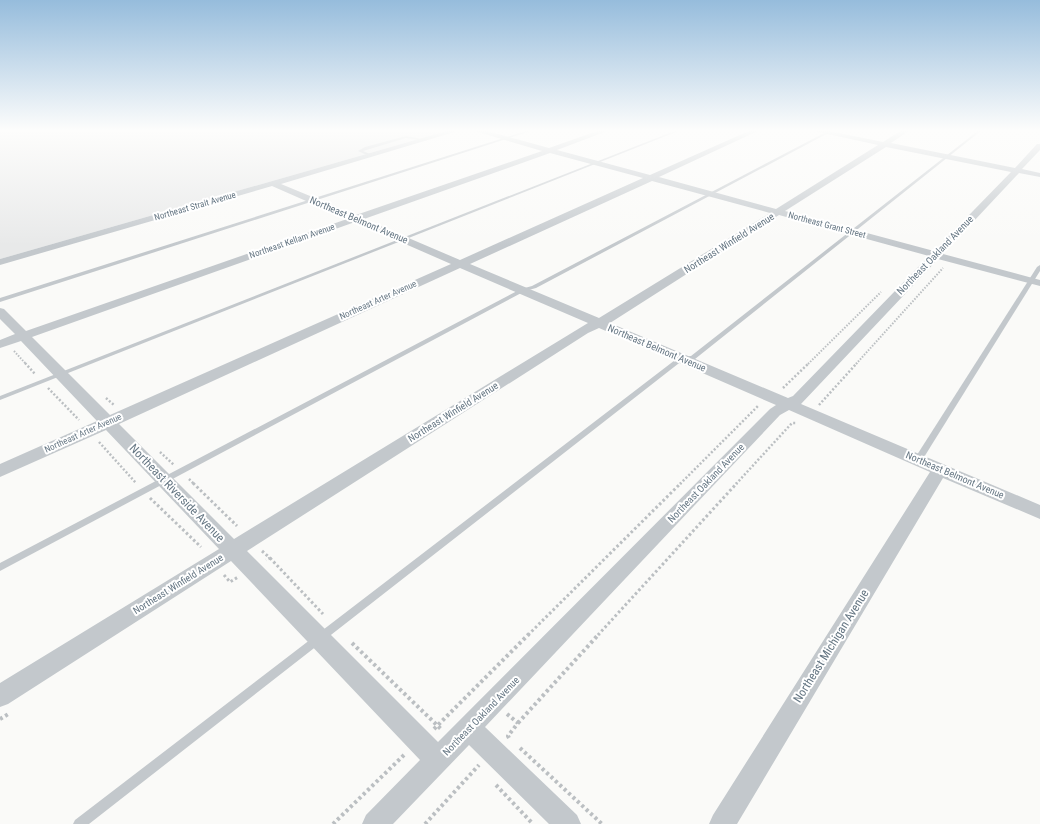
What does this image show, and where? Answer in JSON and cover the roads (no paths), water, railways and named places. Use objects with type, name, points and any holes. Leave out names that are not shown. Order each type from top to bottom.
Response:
[{"type":"street","name":"Northeast Strait Avenue","points":[[0,262],[328,168]]},
{"type":"street","name":"Northeast Kellam Avenue","points":[[0,344],[497,168]]},
{"type":"street","name":"Northeast Grant Street","points":[[616,168],[1036,282]]},
{"type":"street","name":"Northeast Arter Avenue","points":[[0,471],[671,168]]},
{"type":"street","name":"Northeast Winfield Avenue","points":[[0,696],[584,330],[610,318],[847,168]]},
{"type":"street","points":[[1009,168],[1040,175]]},
{"type":"street","name":"Northeast Oakland Avenue","points":[[375,824],[776,412],[800,397],[943,257],[1017,170]]},
{"type":"street","name":"Northeast Belmont Avenue","points":[[274,184],[1040,512]]},
{"type":"street","name":"Northeast Riverside Avenue","points":[[0,312],[232,550],[327,633],[438,760]]},
{"type":"street","name":"Northeast Michigan Avenue","points":[[722,824],[940,469]]},
{"type":"street","points":[[462,735],[495,753],[568,824]]},
{"type":"lane","points":[[0,300],[413,168]]},
{"type":"lane","points":[[0,398],[583,168]]},
{"type":"lane","points":[[0,567],[523,290],[530,290],[761,168]]},
{"type":"lane","points":[[79,824],[681,358],[693,358],[933,168]]},
{"type":"lane","points":[[918,460],[1036,282],[1040,267]]}]
